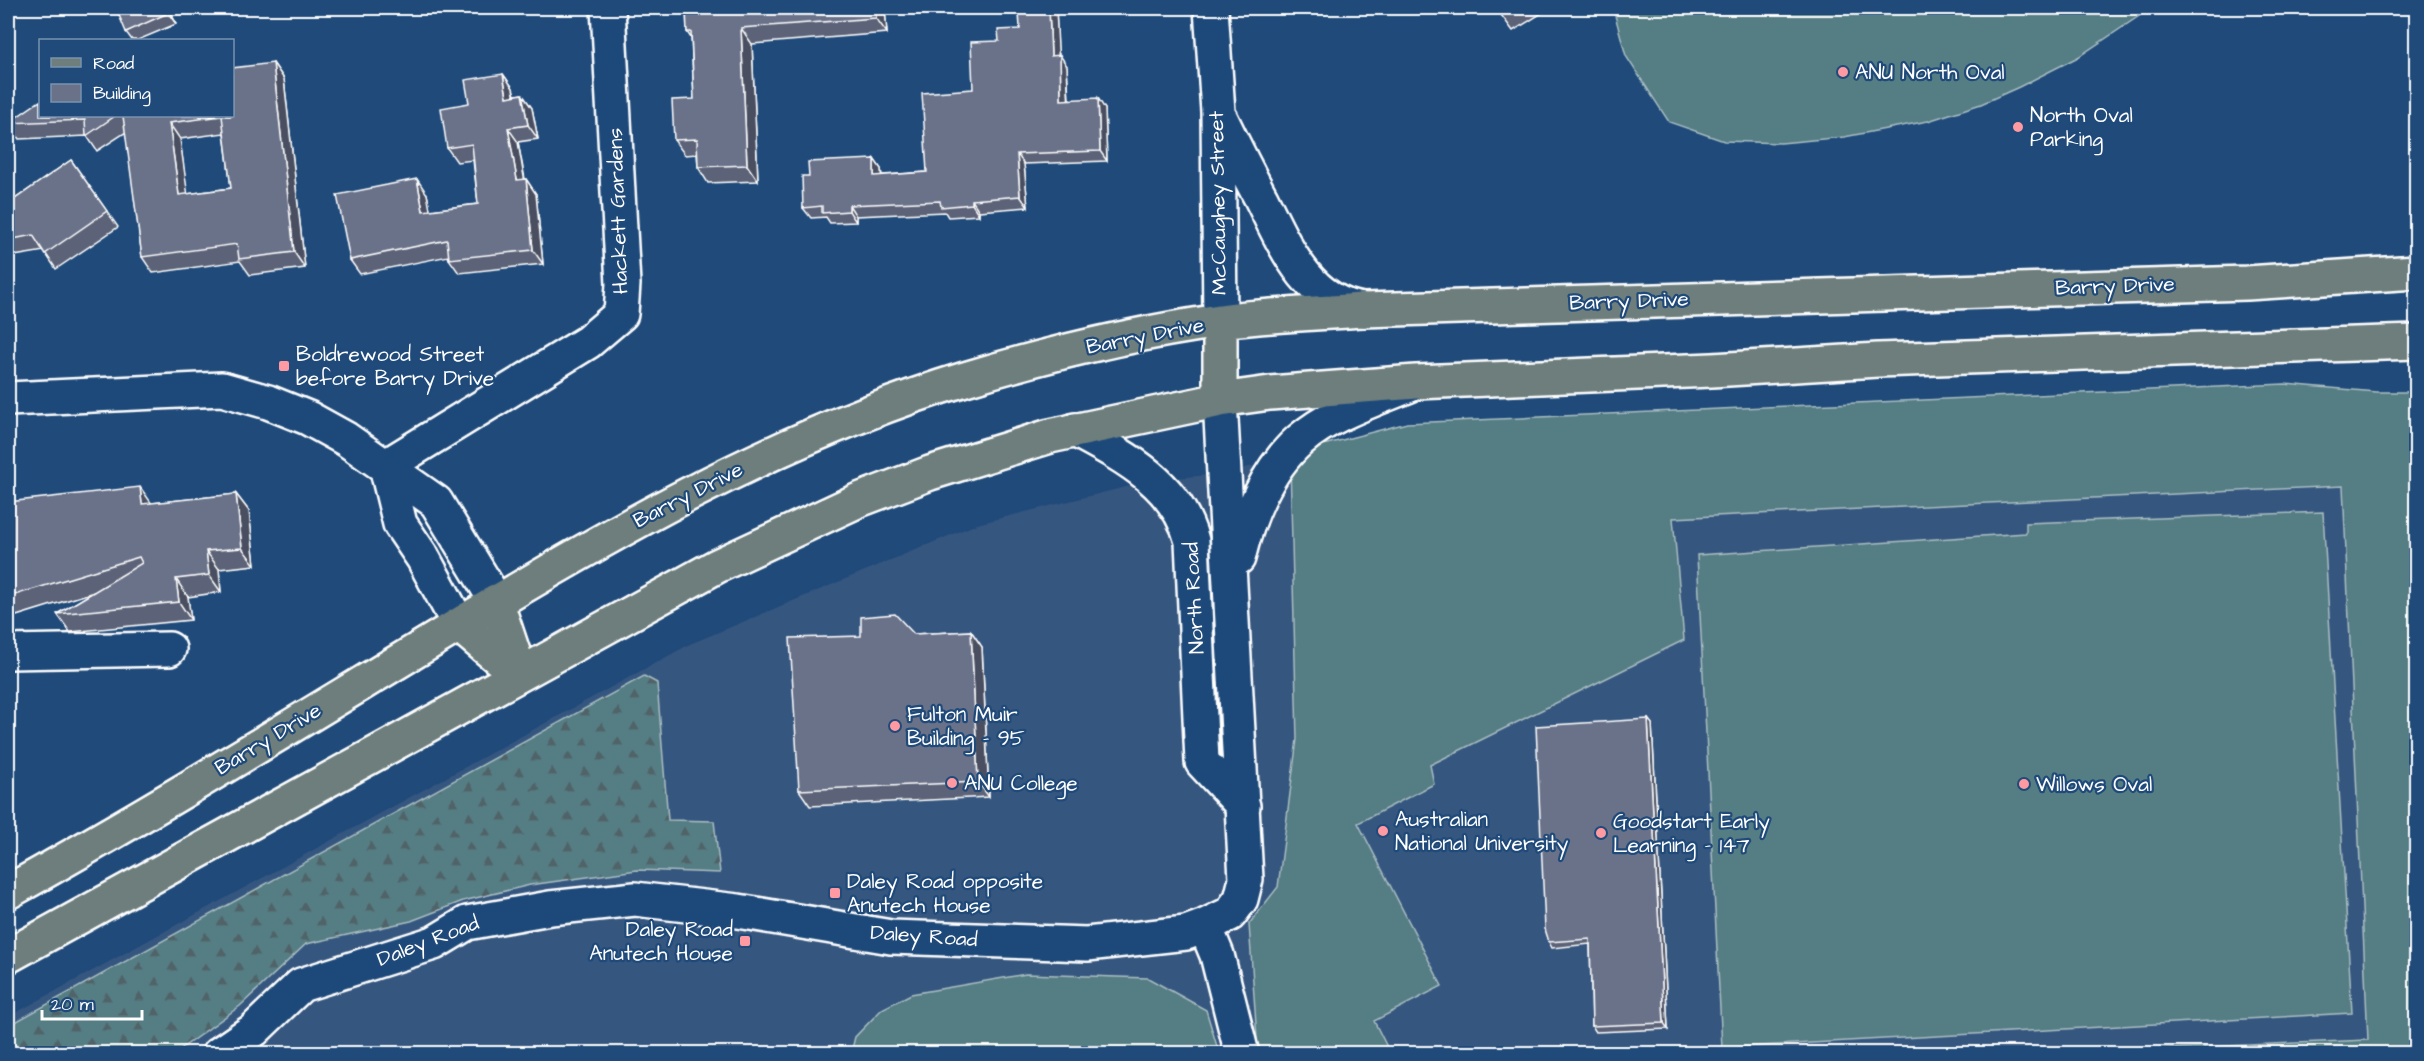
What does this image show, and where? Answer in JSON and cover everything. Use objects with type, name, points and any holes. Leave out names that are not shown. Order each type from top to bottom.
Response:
[{"type":"main road","name":"Barry Drive","points":[[8,892],[62,862],[496,601],[699,487],[763,457],[893,404],[963,380],[1047,357],[1141,335],[1220,321],[1363,310],[2235,283],[2416,272]]},
{"type":"main road","name":"McCaughey Street","points":[[1220,321],[1220,399]]},
{"type":"main road","points":[[8,956],[717,566],[859,500],[930,473],[1075,430],[1220,399],[1416,382],[1878,360],[2416,342]]},
{"type":"main road","points":[[496,601],[519,674]]},
{"type":"main road","points":[[459,625],[519,674]]},
{"type":"street","name":"Hackett Gardens","points":[[386,466],[588,342],[621,314],[622,272],[608,8]]},
{"type":"street","name":"McCaughey Street","points":[[1211,8],[1218,112],[1220,321]]},
{"type":"street","points":[[1218,112],[1284,245],[1300,269],[1323,292],[1336,301],[1345,306],[1363,310]]},
{"type":"street","name":"North Road","points":[[1232,588],[1243,538],[1252,512],[1274,472],[1292,448],[1305,436],[1337,416],[1416,382]]},
{"type":"street","points":[[8,399],[222,389],[268,402],[308,418],[346,439],[436,502],[496,601]]},
{"type":"street","name":"North Road","points":[[1220,399],[1244,806],[1246,879]]},
{"type":"street","name":"North Road","points":[[1075,430],[1118,453],[1144,471],[1175,503],[1188,526],[1192,541],[1202,762],[1244,806]]},
{"type":"street","points":[[386,466],[400,524],[423,558],[459,625]]},
{"type":"street","points":[[8,652],[169,649]]},
{"type":"street","name":"Daley Road","points":[[219,1053],[254,1030],[301,985],[434,943],[467,923],[550,908],[635,899],[738,911],[891,937],[1087,944],[1186,933],[1205,926],[1230,914],[1241,899],[1246,879]]},
{"type":"street","points":[[1205,926],[1217,955],[1242,1053]]},
{"type":"shaded area","name":"Australian National University","points":[[2416,415],[2416,1053],[8,1054],[8,1017],[690,644],[977,524],[1154,480],[1207,475],[1312,455]]},
{"type":"green space","name":"ANU North Oval","points":[[1613,8],[2151,8],[2078,57],[1981,104],[1928,121],[1844,137],[1781,143],[1724,141],[1669,122],[1626,56]]},
{"type":"green space","points":[[2285,384],[2376,392],[2416,392],[2416,1053],[2061,1053],[2368,1040],[2343,486],[1673,518],[1684,640],[1430,765],[1434,784],[1358,823],[1442,986],[1374,1021],[1390,1053],[1258,1053],[1249,924],[1278,887],[1297,739],[1290,463],[1312,448],[1407,423]]},
{"type":"green space","name":"Willows Oval","points":[[2323,512],[2352,1013],[1722,1048],[1697,555],[2026,533],[2026,523]]},
{"type":"green space","points":[[644,676],[657,683],[668,820],[714,821],[720,873],[637,870],[530,885],[463,901],[411,921],[306,944],[240,1006],[175,1053],[8,1053],[8,1026]]},
{"type":"green space","points":[[1026,974],[1148,978],[1206,1010],[1219,1053],[851,1053],[855,1037],[882,1009],[911,994]]},
{"type":"building","points":[[116,8],[166,8],[168,13],[126,32]]},
{"type":"building","points":[[686,8],[875,8],[876,18],[741,28],[747,165],[698,167],[697,139],[674,140],[672,100],[694,99],[691,32],[687,32]]},
{"type":"building","points":[[1019,8],[1049,8],[1051,56],[1060,55],[1061,100],[1098,98],[1100,151],[1017,154],[1020,196],[972,200],[972,204],[941,207],[940,201],[849,205],[849,211],[822,213],[822,206],[803,208],[802,176],[809,176],[808,162],[874,159],[874,176],[927,172],[922,93],[973,89],[971,42],[999,41],[998,30],[1020,29]]},
{"type":"building","points":[[273,63],[294,252],[239,259],[237,244],[142,257],[123,117],[214,117],[169,123],[179,195],[231,188],[222,117],[234,117],[234,68]]},
{"type":"building","points":[[503,74],[507,97],[522,94],[528,125],[508,128],[517,180],[526,179],[533,250],[449,259],[447,240],[350,260],[337,195],[417,179],[423,211],[478,204],[472,144],[447,148],[441,108],[469,103],[465,80]]},
{"type":"building","points":[[39,102],[39,117],[114,117],[86,136],[85,120],[8,123]]},
{"type":"building","points":[[71,160],[107,211],[45,254],[33,235],[8,240],[8,204]]},
{"type":"building","points":[[140,487],[142,504],[236,494],[242,548],[206,551],[209,575],[176,579],[179,602],[57,614],[142,563],[139,557],[8,597],[8,502]]},
{"type":"building","name":"Fulton Muir Building - 95","points":[[895,614],[914,634],[971,631],[978,782],[799,790],[790,638],[861,636],[861,617]]},
{"type":"building","name":"Goodstart Early Learning - 147","points":[[1648,719],[1664,1023],[1592,1026],[1590,939],[1549,942],[1545,929],[1536,726]]},
{"type":"place","name":"ANU North Oval","points":[[1843,72]]},
{"type":"place","name":"North Oval Parking","points":[[2018,127]]},
{"type":"place","name":"Boldrewood Street before Barry Drive","points":[[284,366]]},
{"type":"place","name":"Fulton Muir Building - 95","points":[[895,726]]},
{"type":"place","name":"ANU College","points":[[952,783]]},
{"type":"place","name":"Willows Oval","points":[[2024,784]]},
{"type":"place","name":"Australian National University","points":[[1383,831]]},
{"type":"place","name":"Goodstart Early Learning - 147","points":[[1601,833]]},
{"type":"place","name":"Daley Road opposite Anutech House","points":[[835,893]]},
{"type":"place","name":"Daley Road Anutech House","points":[[745,941]]}]
